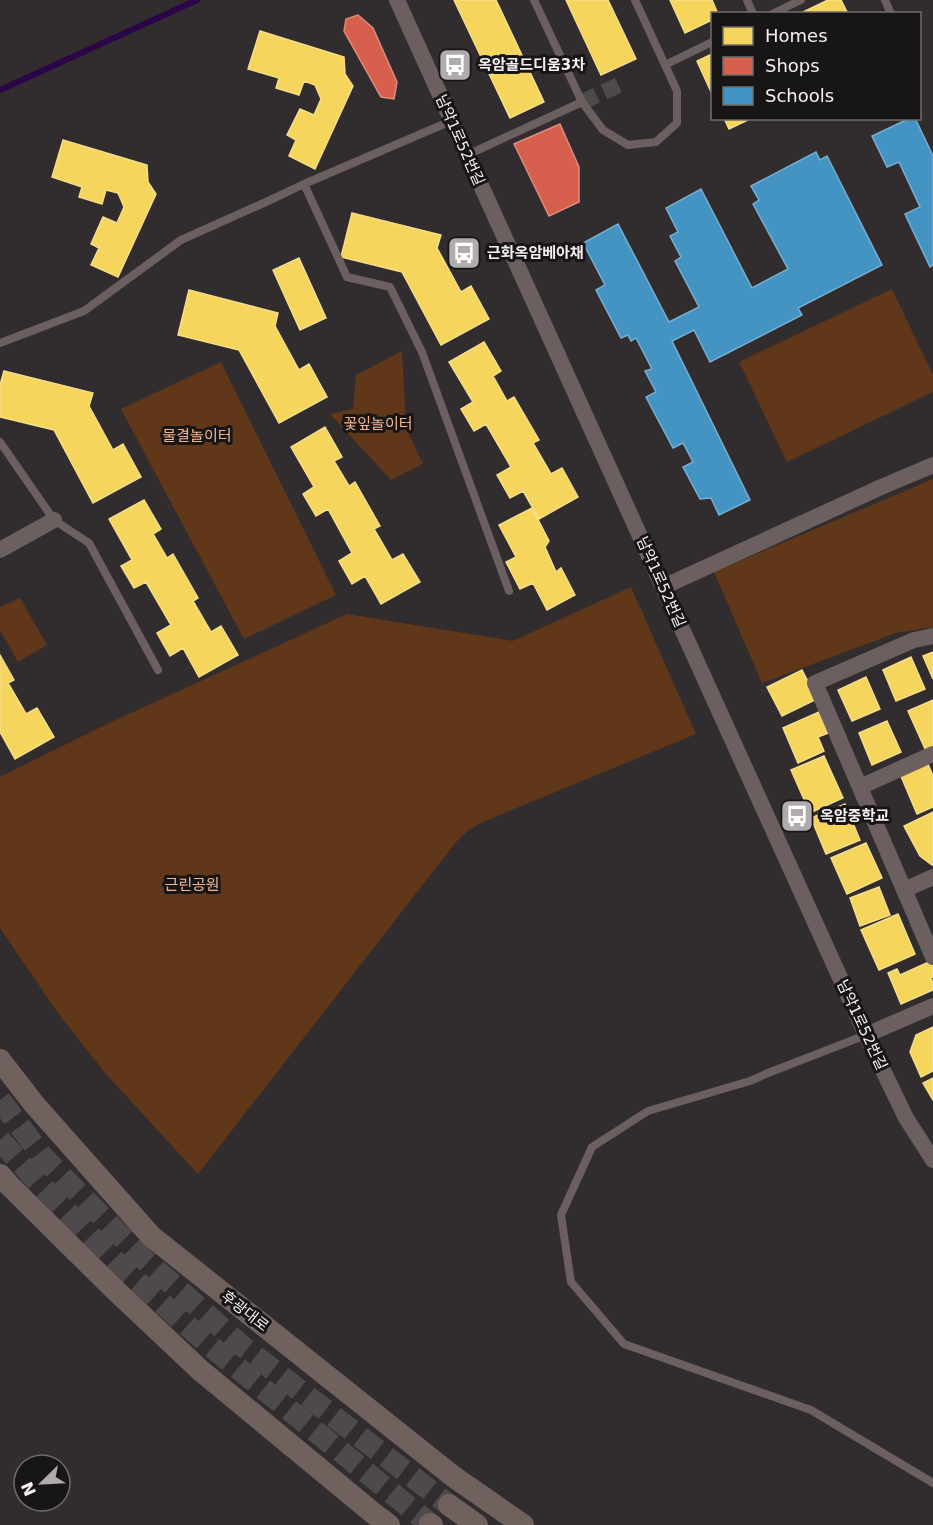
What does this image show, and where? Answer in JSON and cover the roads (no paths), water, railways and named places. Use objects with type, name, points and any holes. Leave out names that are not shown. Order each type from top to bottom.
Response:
[{"type":"street","name":"남악1로52번길","points":[[397,0],[866,1035],[906,1118],[933,1160]]},
{"type":"street","points":[[663,587],[933,465]]},
{"type":"street","points":[[0,550],[54,520]]},
{"type":"street","points":[[933,636],[914,640],[815,683],[933,957]]},
{"type":"street","points":[[860,787],[933,754]]},
{"type":"street","points":[[904,890],[933,877]]},
{"type":"street","points":[[866,1035],[933,1006]]},
{"type":"street","name":"후광대로","points":[[0,1060],[34,1104],[151,1236],[445,1470],[523,1525]]},
{"type":"street","points":[[0,1175],[113,1288],[200,1370],[389,1525]]},
{"type":"street","points":[[449,1505],[477,1525]]},
{"type":"lane","points":[[534,0],[582,102],[603,130],[628,145],[656,142],[677,123],[677,92],[634,0]]},
{"type":"lane","points":[[776,12],[801,0]]},
{"type":"lane","points":[[665,65],[711,42]]},
{"type":"lane","points":[[467,155],[582,102]]},
{"type":"lane","points":[[0,343],[84,311],[181,240],[451,121]]},
{"type":"lane","points":[[304,184],[347,277],[390,287],[422,352],[509,591]]},
{"type":"lane","points":[[0,442],[54,520],[89,543],[158,670]]},
{"type":"lane","points":[[866,1035],[750,1081],[648,1112],[592,1147],[561,1215],[566,1250],[571,1282],[624,1344],[810,1410],[933,1483]]},
{"type":"waterway","points":[[0,90],[197,0]]},
{"type":"tunnel","points":[[582,102],[619,85]]},
{"type":"tunnel","points":[[0,1100],[44,1158],[143,1258],[242,1346],[449,1505]]},
{"type":"tunnel","points":[[0,1140],[122,1268],[208,1344],[430,1524]]},
{"type":"place","name":"옥암골드디움3차","points":[[455,65]]},
{"type":"place","name":"근화옥암베아채","points":[[464,253]]},
{"type":"place","name":"옥암중학교","points":[[797,816]]},
{"type":"park label","name":"꽃잎놀이터","points":[[378,424]]},
{"type":"park label","name":"물결놀이터","points":[[197,436]]},
{"type":"park label","name":"근린공원","points":[[192,885]]}]
